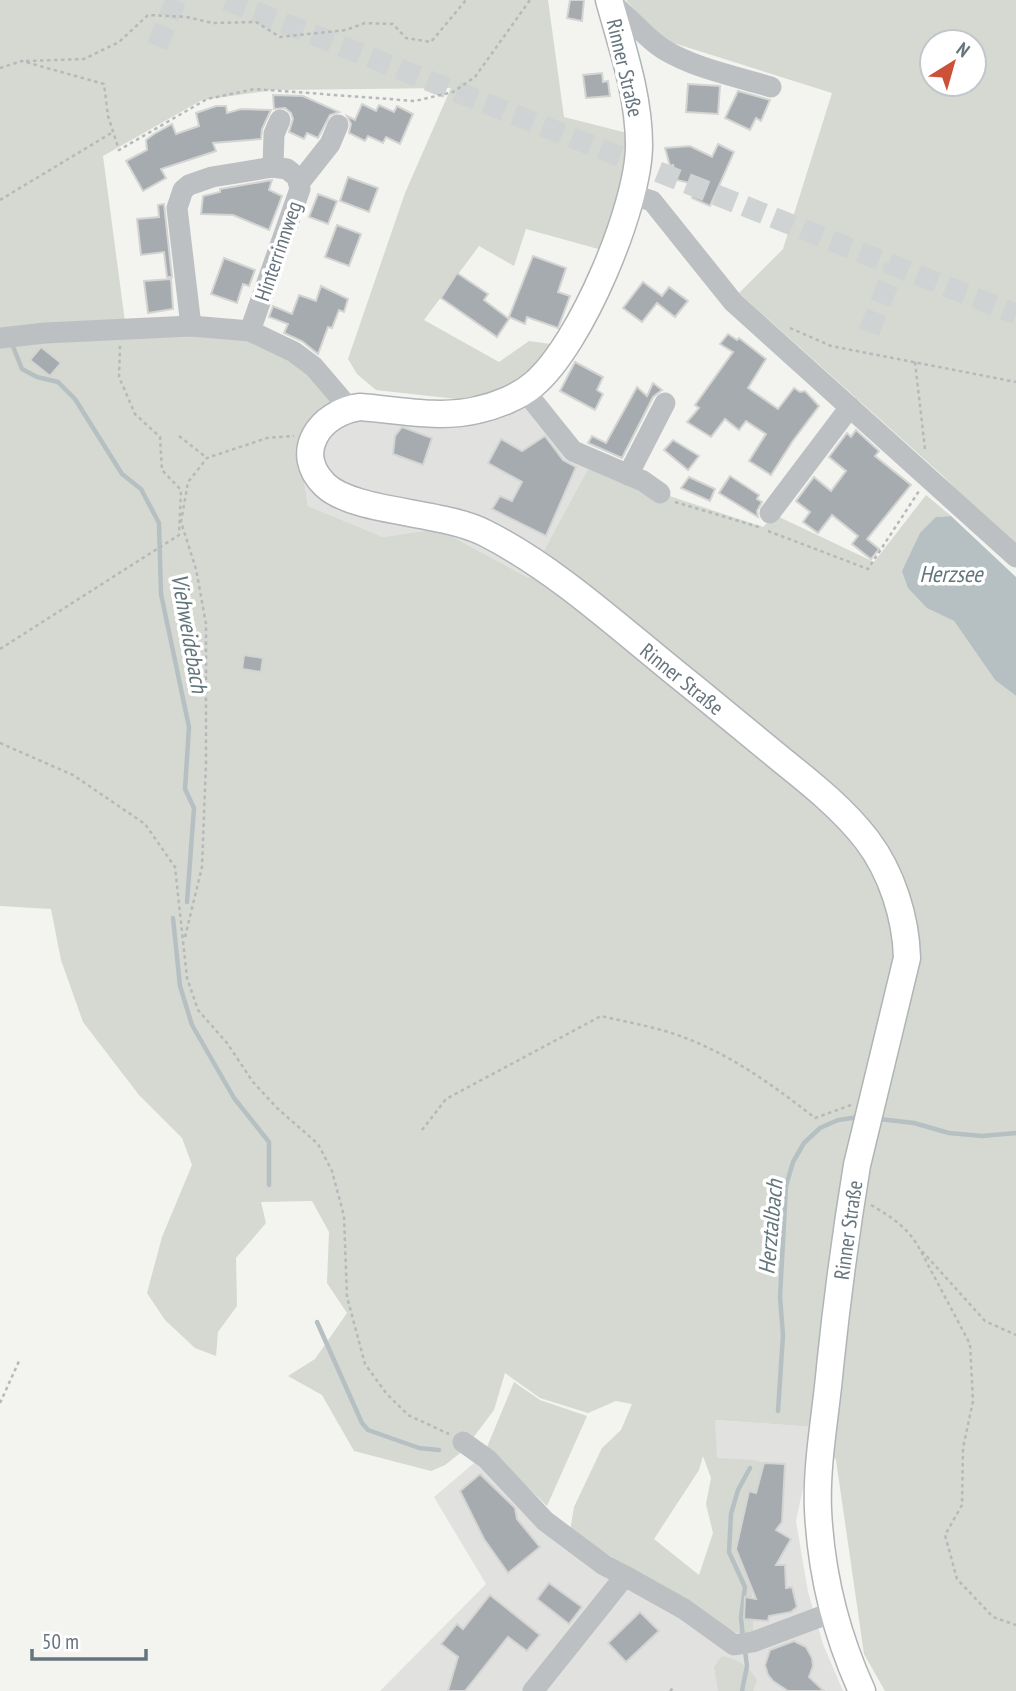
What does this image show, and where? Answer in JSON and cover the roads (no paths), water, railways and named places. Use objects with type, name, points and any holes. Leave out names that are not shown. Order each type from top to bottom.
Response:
[{"type":"main road","name":"Rinner Straße","points":[[609,1],[633,87],[639,158],[633,195],[615,245],[569,341],[546,372],[524,391],[502,402],[476,411],[454,413],[348,408],[332,417],[315,435],[309,456],[318,477],[328,488],[341,496],[451,520],[484,532],[564,584],[849,818],[869,843],[891,882],[907,933],[907,958],[852,1197],[819,1478],[818,1510],[823,1558],[833,1612],[862,1691]]},
{"type":"street","points":[[609,1],[651,40],[678,57],[712,71],[771,87]]},
{"type":"street","points":[[191,326],[177,208],[180,196],[189,186],[212,177],[273,167],[274,134],[279,120]]},
{"type":"street","points":[[300,182],[330,144],[338,125]]},
{"type":"street","name":"Hinterrinnweg","points":[[250,331],[295,205],[300,182],[293,172],[273,167]]},
{"type":"street","points":[[633,195],[652,201],[733,302],[1016,557]]},
{"type":"street","points":[[0,338],[45,333],[191,326],[250,331],[294,352],[314,367],[348,408]]},
{"type":"street","points":[[524,391],[573,451],[628,475],[660,493]]},
{"type":"street","points":[[628,475],[665,402]]},
{"type":"street","points":[[770,513],[850,407]]},
{"type":"street","points":[[463,1442],[487,1459],[545,1521],[604,1565],[672,1601],[727,1641],[746,1644],[833,1612]]},
{"type":"street","points":[[533,1691],[625,1576]]},
{"type":"water","name":"Herzsee","points":[[951,516],[1016,577],[1016,696],[995,680],[954,621],[927,608],[908,588],[902,571],[920,533],[936,517]]},
{"type":"waterway","name":"Viehweidebach","points":[[12,344],[22,369],[37,377],[58,382],[75,399],[122,474],[141,489],[159,523],[161,594],[189,727],[185,789],[194,808],[187,902]]},
{"type":"waterway","name":"Viehweidebach","points":[[173,918],[180,986],[192,1025],[234,1098],[269,1142],[269,1185]]},
{"type":"waterway","name":"Herztalbach","points":[[778,1411],[783,1335],[780,1297],[786,1186],[793,1162],[804,1143],[820,1128],[838,1120],[859,1117]]},
{"type":"waterway","name":"Herztalbach","points":[[879,1119],[914,1123],[949,1133],[982,1136],[1016,1133]]},
{"type":"waterway","name":"Viehweidebach","points":[[317,1322],[362,1423],[368,1430],[419,1448],[439,1450]]},
{"type":"waterway","name":"Herztalbach","points":[[743,1639],[741,1617],[745,1587],[729,1552],[731,1514],[738,1490],[750,1468]]},
{"type":"waterway","name":"Herztalbach","points":[[742,1691],[747,1666],[745,1651]]},
{"type":"tunnel","points":[[157,46],[176,0]]},
{"type":"tunnel","points":[[226,0],[1016,314]]},
{"type":"tunnel","points":[[869,332],[895,266]]}]
